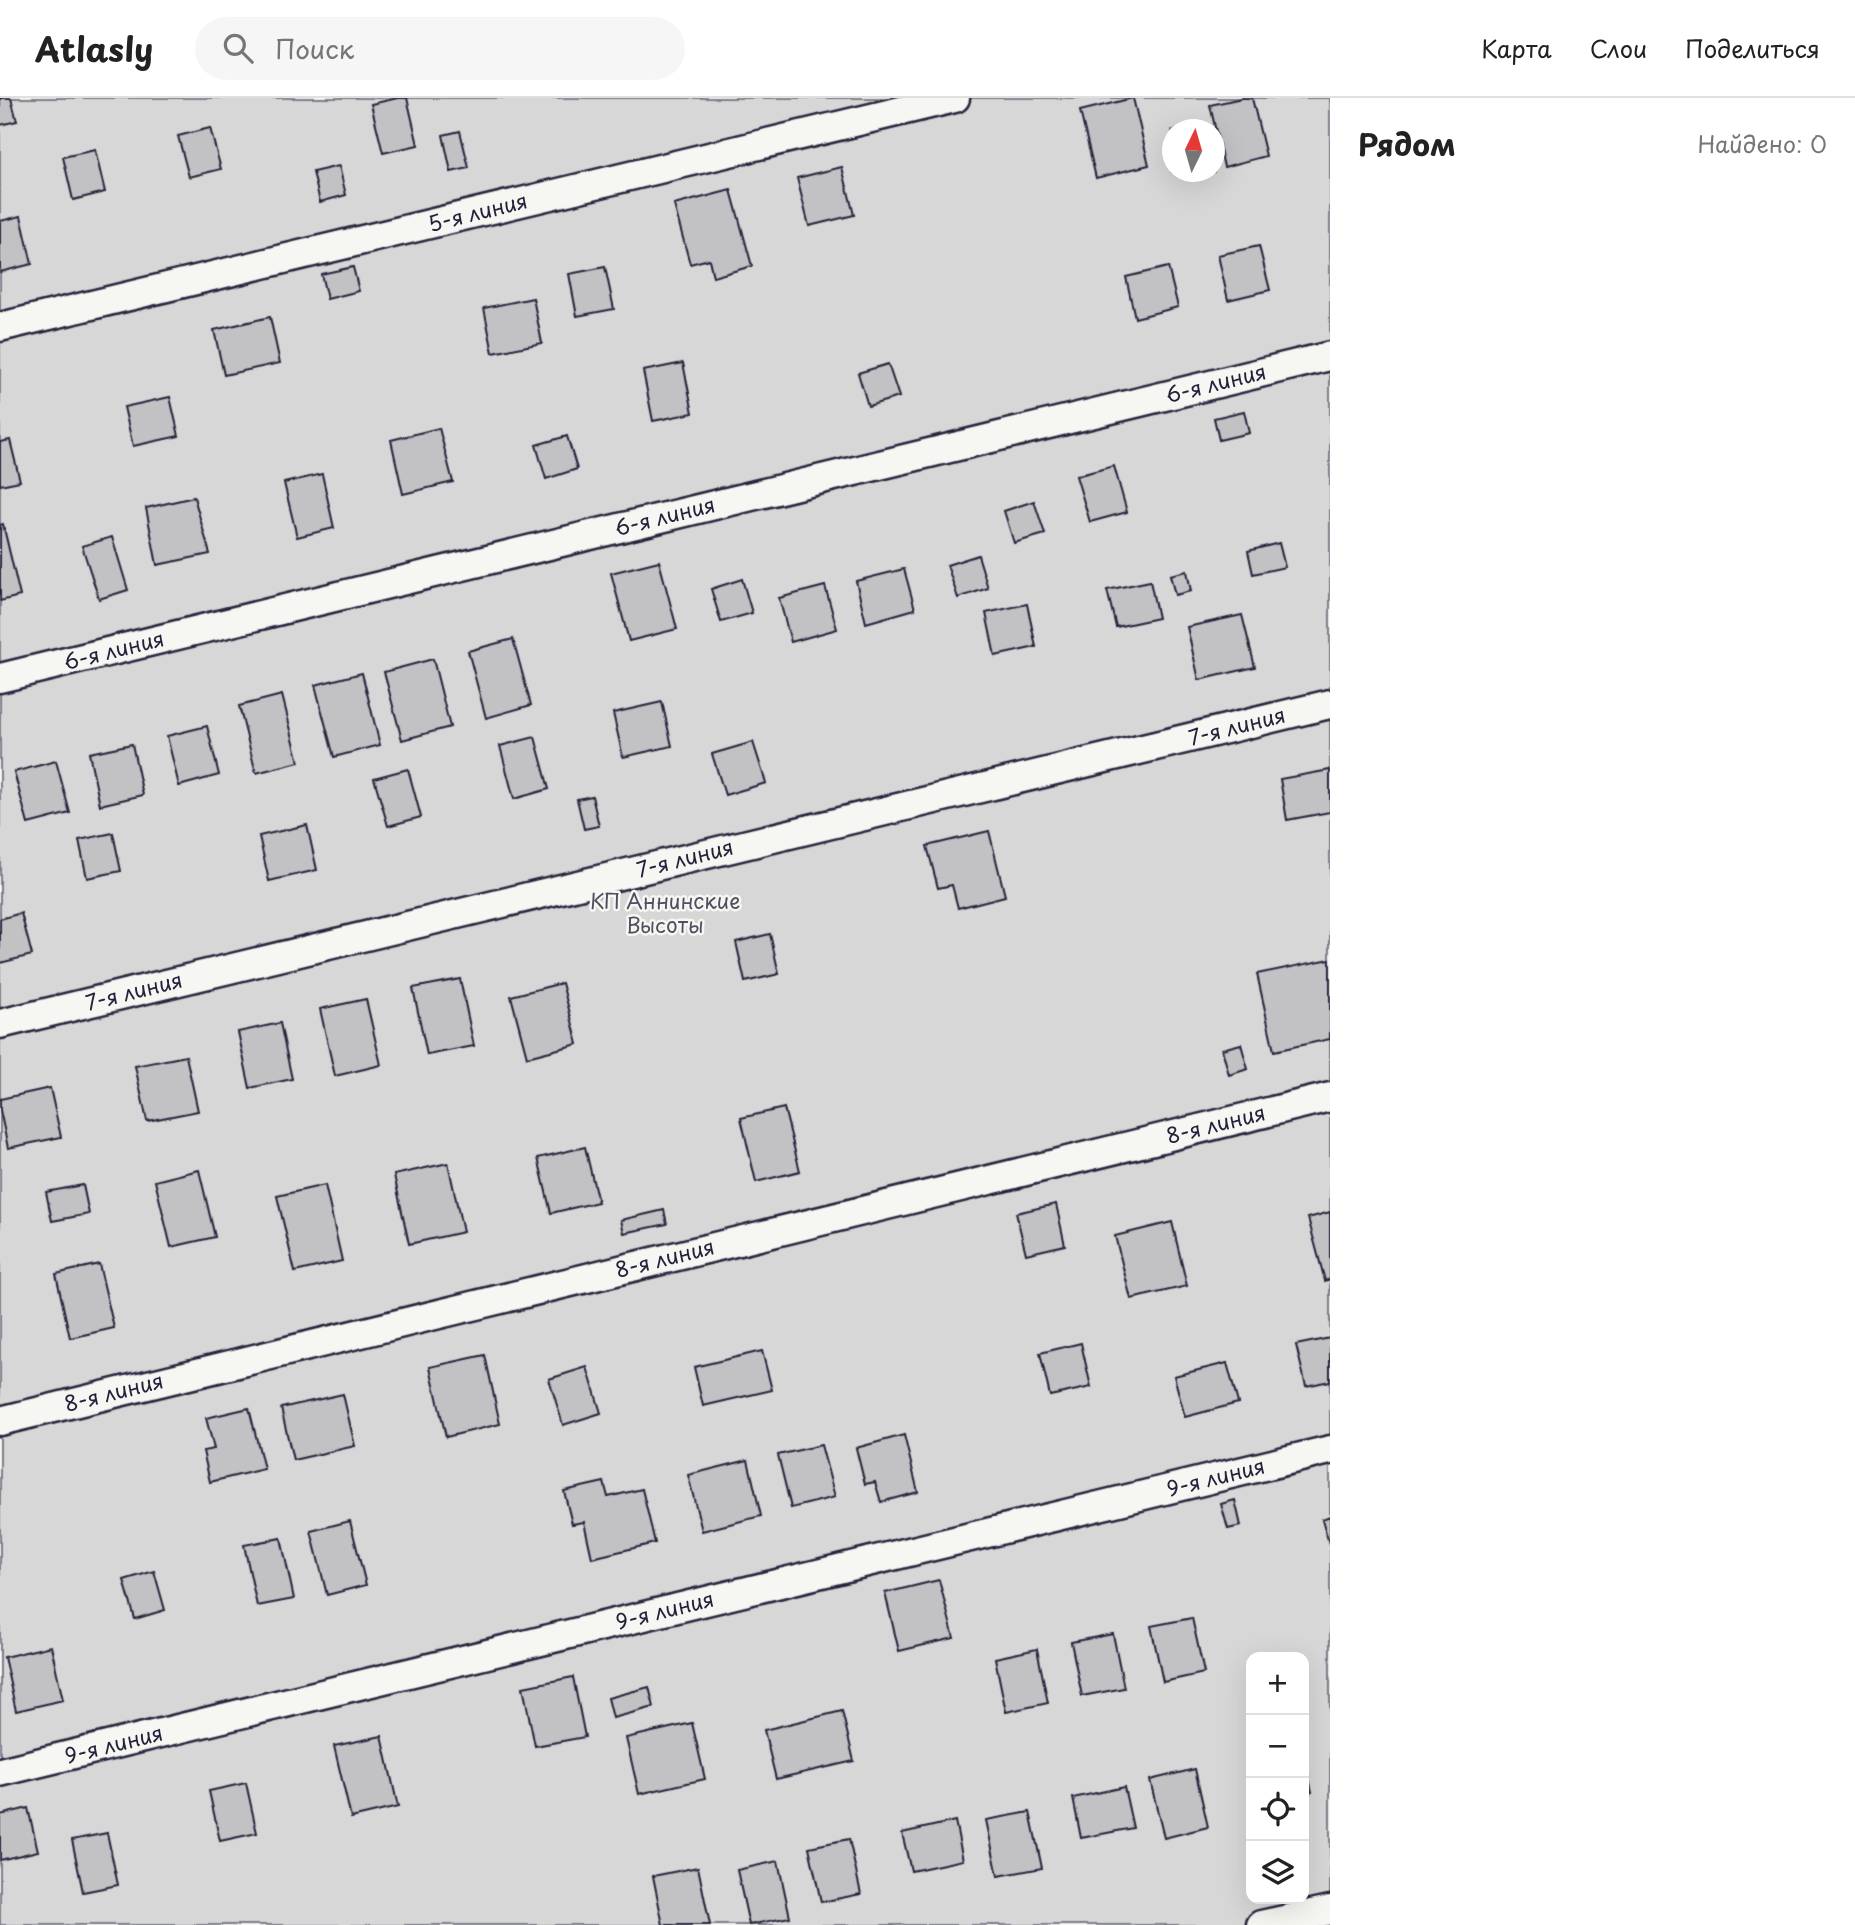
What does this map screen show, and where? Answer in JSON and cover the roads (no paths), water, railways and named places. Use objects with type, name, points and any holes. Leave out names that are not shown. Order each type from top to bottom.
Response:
[{"type":"street","name":"5-я линия","points":[[0,327],[955,98]]},
{"type":"street","name":"6-я линия","points":[[0,678],[1330,356]]},
{"type":"street","name":"7-я линия","points":[[0,1024],[1330,704]]},
{"type":"street","name":"8-я линия","points":[[0,1421],[1330,1097]]},
{"type":"street","name":"9-я линия","points":[[0,1772],[1330,1450]]},
{"type":"street","points":[[1261,1925],[1330,1910]]},
{"type":"park label","name":"КП Аннинские Высоты","points":[[665,914]]}]
